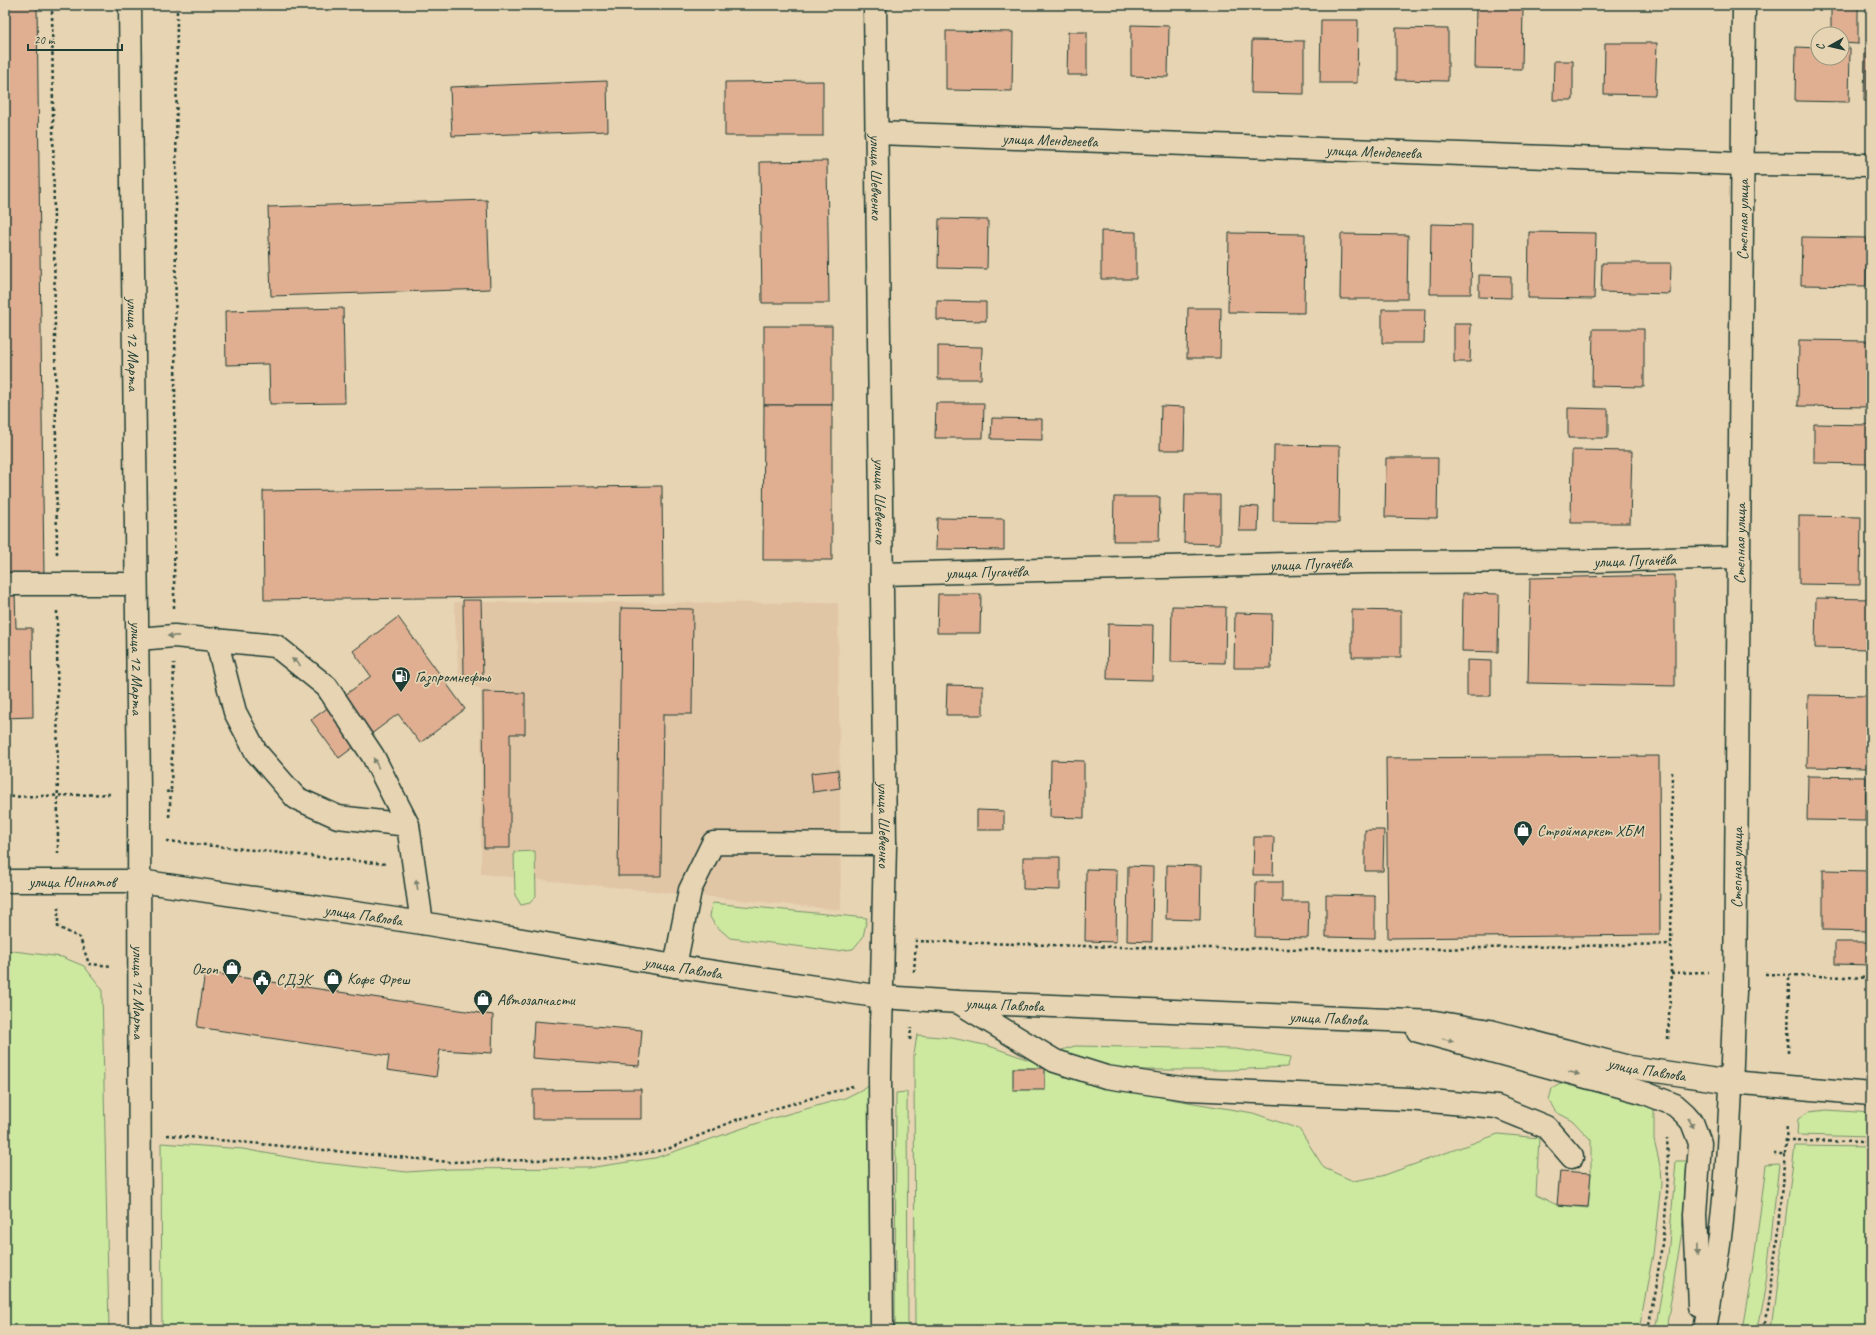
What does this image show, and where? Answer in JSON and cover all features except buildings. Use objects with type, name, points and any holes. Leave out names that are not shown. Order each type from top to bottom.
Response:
[{"type":"street","name":"улица 12 Марта","points":[[130,5],[140,881],[140,1330]]},
{"type":"street","name":"улица Шевченко","points":[[875,5],[885,844],[880,1078],[882,1330]]},
{"type":"street","name":"Степная улица","points":[[1705,1330],[1720,1237],[1728,1140],[1736,973],[1744,5]]},
{"type":"street","name":"улица Менделеева","points":[[876,133],[1743,164],[1871,165]]},
{"type":"street","name":"улица Пугачёва","points":[[882,574],[1367,562],[1591,561],[1739,557]]},
{"type":"street","points":[[9,584],[136,584]]},
{"type":"street","points":[[138,639],[174,636],[276,646],[327,687],[373,756],[408,826],[422,923]]},
{"type":"street","points":[[216,639],[235,712],[238,718],[256,752],[296,798],[338,816],[408,826]]},
{"type":"street","points":[[675,966],[690,890],[713,843],[885,844]]},
{"type":"street","name":"улица Юннатов","points":[[5,881],[140,881]]},
{"type":"street","name":"улица Павлова","points":[[140,881],[422,923],[675,966],[882,996],[958,1002],[1435,1022],[1490,1030],[1629,1067],[1731,1082],[1871,1094]]},
{"type":"street","points":[[958,1002],[1055,1061],[1106,1077],[1188,1089],[1408,1099],[1497,1107],[1546,1127],[1572,1157]]},
{"type":"street","points":[[1384,1020],[1442,1038],[1645,1093],[1675,1105],[1685,1114],[1692,1122],[1700,1143],[1695,1214],[1700,1330]]},
{"type":"path","points":[[52,5],[57,584],[58,927],[80,938],[89,964]]},
{"type":"path","points":[[1668,1039],[1671,973],[1672,771]]},
{"type":"path","points":[[168,820],[171,791]]},
{"type":"path","points":[[167,834],[166,841],[414,867]]},
{"type":"path","points":[[1671,973],[1714,972]]},
{"type":"path","points":[[1765,974],[1871,978]]},
{"type":"path","points":[[1788,1053],[1789,975]]},
{"type":"path","points":[[140,1132],[449,1162],[620,1158],[668,1149],[736,1120],[880,1078]]},
{"type":"path","points":[[1764,1330],[1776,1248],[1787,1125]]},
{"type":"path","points":[[1648,1330],[1662,1248],[1669,1162],[1666,1131]]},
{"type":"path","points":[[1786,1141],[1871,1142]]},
{"type":"path","points":[[1774,1154],[1785,1154]]},
{"type":"shaded area","points":[[454,602],[838,603],[841,910],[481,874],[481,689],[459,681]]},
{"type":"green space","points":[[535,851],[536,896],[530,903],[521,905],[515,895],[514,852]]},
{"type":"green space","points":[[712,903],[867,918],[863,937],[853,949],[836,951],[730,938],[715,925],[710,917]]},
{"type":"green space","points":[[5,950],[62,957],[84,966],[102,989],[109,1330],[5,1330]]},
{"type":"green space","points":[[917,1035],[952,1038],[989,1046],[1084,1079],[1170,1099],[1253,1113],[1299,1129],[1324,1168],[1353,1181],[1382,1176],[1498,1134],[1539,1138],[1536,1195],[1557,1205],[1588,1208],[1591,1173],[1591,1140],[1573,1121],[1556,1112],[1549,1101],[1552,1088],[1560,1083],[1654,1106],[1654,1140],[1660,1166],[1661,1184],[1653,1254],[1639,1330],[915,1330],[914,1055]]},
{"type":"green space","points":[[1075,1046],[1235,1049],[1291,1057],[1287,1067],[1229,1070],[1145,1070],[1095,1066],[1069,1058],[1062,1050]]},
{"type":"green space","points":[[875,1083],[875,1330],[162,1330],[161,1143],[243,1149],[314,1162],[407,1172],[451,1169],[588,1168],[655,1158],[770,1119],[845,1098]]},
{"type":"green space","points":[[907,1092],[908,1330],[895,1330],[896,1093]]},
{"type":"green space","points":[[1827,1110],[1871,1113],[1871,1137],[1797,1135],[1798,1119],[1808,1112]]},
{"type":"green space","points":[[1795,1146],[1871,1147],[1871,1330],[1771,1330]]},
{"type":"green space","points":[[1676,1161],[1687,1161],[1682,1231],[1666,1330],[1655,1330],[1668,1256]]},
{"type":"green space","points":[[1779,1164],[1766,1283],[1757,1330],[1742,1330],[1755,1253],[1766,1165]]},
{"type":"place","name":"Газпромнефть","points":[[401,693]]},
{"type":"place","name":"Строймаркет ХБМ","points":[[1523,847]]},
{"type":"place","name":"Ozon","points":[[232,985]]},
{"type":"place","name":"Кофе Фреш","points":[[333,995]]},
{"type":"place","name":"СДЭК","points":[[262,996]]},
{"type":"place","name":"Автозапчасти","points":[[483,1016]]}]
